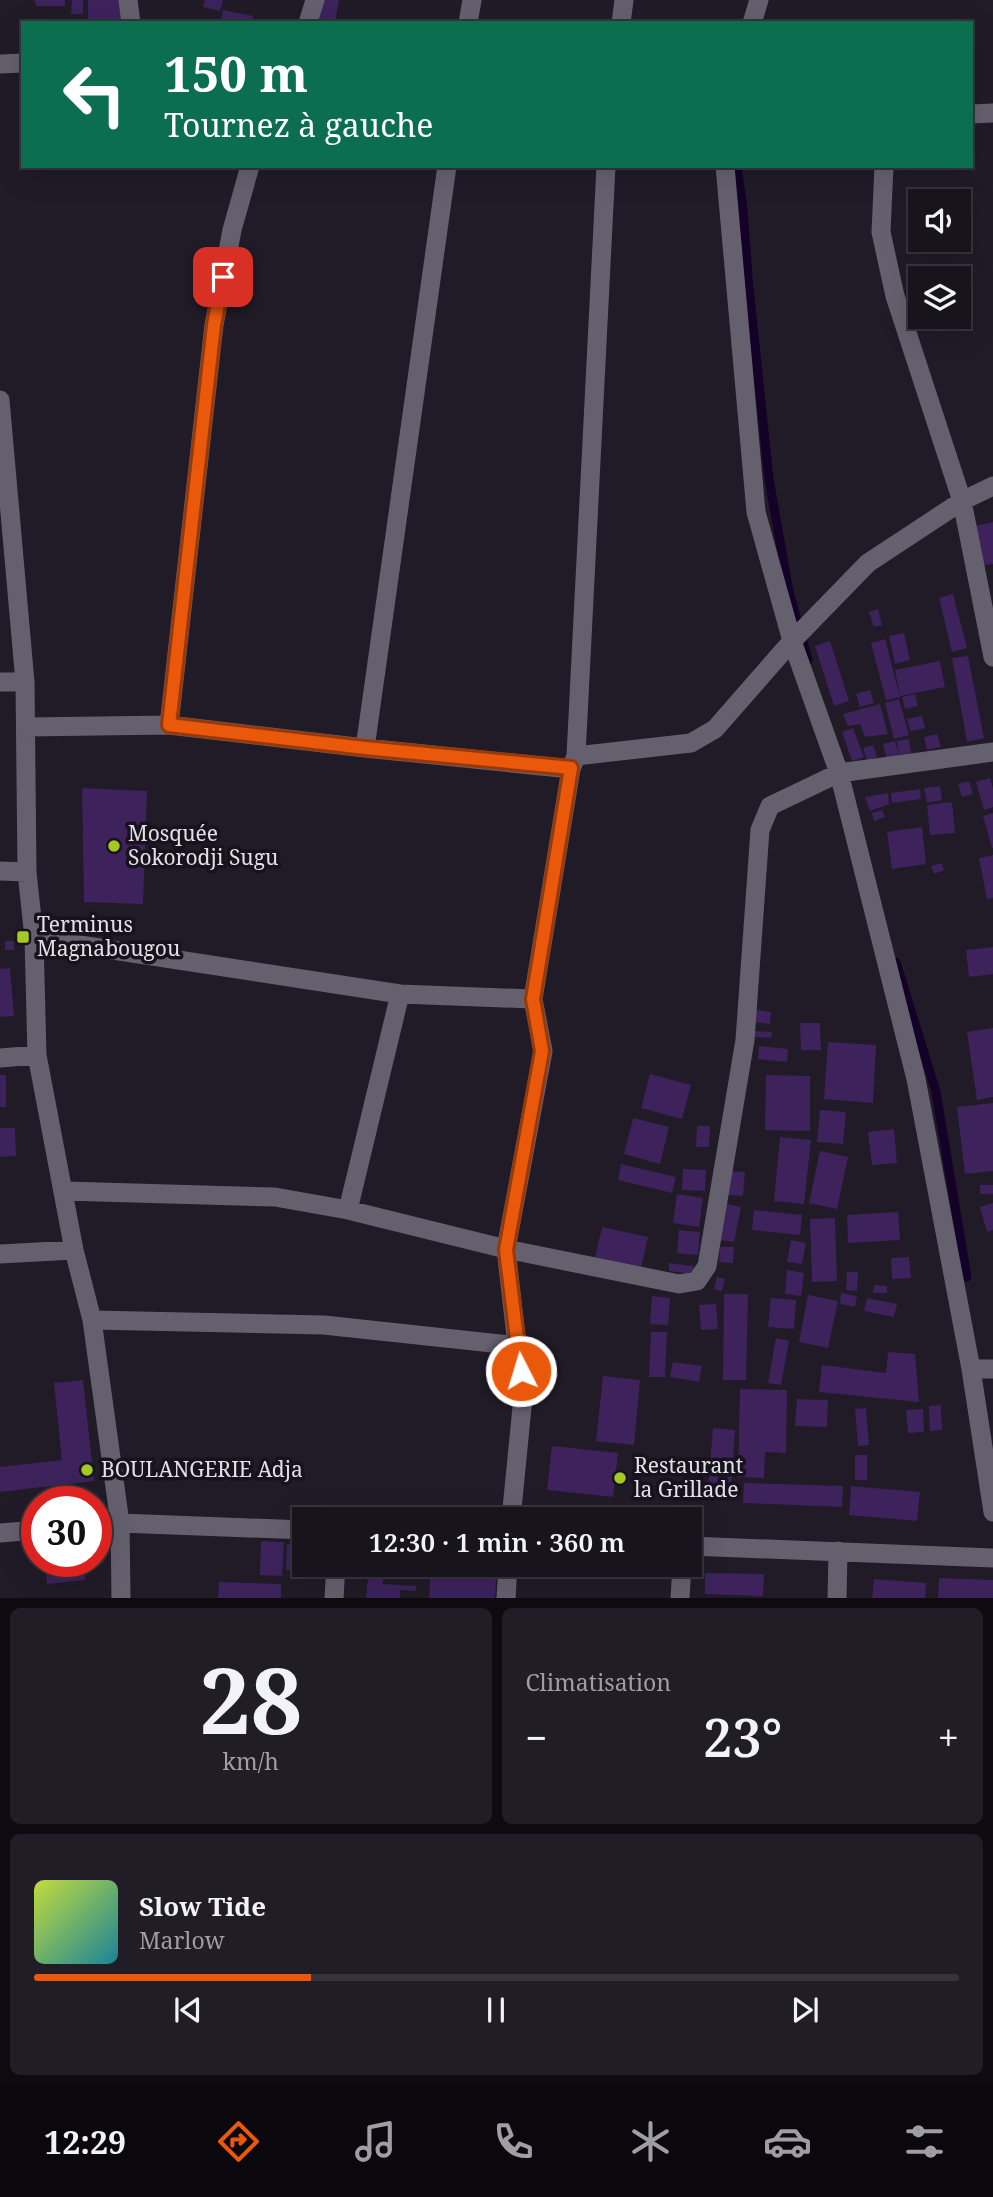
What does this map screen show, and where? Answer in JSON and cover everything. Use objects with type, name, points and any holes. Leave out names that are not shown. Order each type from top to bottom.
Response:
[{"type":"street","points":[[128,0],[131,21]]},
{"type":"street","points":[[309,21],[315,0]]},
{"type":"street","points":[[468,21],[472,0]]},
{"type":"street","points":[[621,21],[624,0]]},
{"type":"street","points":[[753,21],[759,0]]},
{"type":"street","points":[[0,64],[21,63]]},
{"type":"street","points":[[973,114],[993,113]]},
{"type":"street","points":[[169,725],[214,325],[232,230],[249,168]]},
{"type":"street","points":[[365,748],[447,168]]},
{"type":"street","points":[[512,1507],[523,1397],[506,1250],[542,1051],[533,999],[574,762],[606,168]]},
{"type":"street","points":[[725,168],[756,512],[792,641],[839,773],[916,1079],[971,1369],[993,1512]]},
{"type":"street","points":[[884,168],[881,232],[895,296],[962,501],[993,657]]},
{"type":"street","points":[[0,400],[5,491],[25,682],[27,872],[34,938],[37,1055],[74,1250],[92,1320],[120,1523],[121,1598]]},
{"type":"street","points":[[27,727],[169,725],[365,748],[574,762],[691,743],[715,729],[792,641],[868,563],[962,501],[993,486]]},
{"type":"street","points":[[0,682],[25,682]]},
{"type":"street","points":[[64,1191],[275,1197],[348,1209],[506,1250],[679,1284],[697,1281],[707,1266],[745,1040],[760,830],[770,806],[839,773],[993,752]]},
{"type":"street","points":[[0,871],[27,872]]},
{"type":"street","points":[[34,938],[400,994],[533,999]]},
{"type":"street","points":[[348,1209],[400,994]]},
{"type":"street","points":[[0,1058],[37,1055]]},
{"type":"street","points":[[0,1254],[74,1250]]},
{"type":"street","points":[[92,1320],[324,1325],[519,1346]]},
{"type":"street","points":[[971,1369],[993,1369]]},
{"type":"street","points":[[112,1524],[292,1530]]},
{"type":"street","points":[[0,1533],[21,1531]]},
{"type":"street","points":[[702,1546],[993,1558]]},
{"type":"street","points":[[836,1598],[838,1551]]},
{"type":"street","points":[[334,1598],[335,1577]]},
{"type":"street","points":[[506,1598],[507,1577]]},
{"type":"street","points":[[680,1598],[681,1577]]},
{"type":"building","points":[[35,0],[65,0],[65,6],[36,6]]},
{"type":"building","points":[[72,0],[83,0],[83,14],[71,14]]},
{"type":"building","points":[[88,0],[123,0],[122,21],[88,21]]},
{"type":"building","points":[[205,0],[223,0],[220,11],[203,7]]},
{"type":"building","points":[[324,0],[339,0],[335,21],[319,21]]},
{"type":"building","points":[[223,10],[253,16],[252,21],[220,21]]},
{"type":"building","points":[[993,522],[993,564],[984,565],[976,526]]},
{"type":"building","points":[[953,594],[967,648],[952,652],[939,598]]},
{"type":"building","points":[[878,609],[882,625],[874,627],[869,612]]},
{"type":"building","points":[[904,633],[910,660],[895,664],[889,636]]},
{"type":"building","points":[[885,639],[900,697],[886,700],[871,643]]},
{"type":"building","points":[[830,641],[849,701],[834,706],[815,646]]},
{"type":"building","points":[[968,656],[984,738],[967,742],[952,658]]},
{"type":"building","points":[[940,661],[945,687],[900,696],[895,670]]},
{"type":"building","points":[[870,690],[874,703],[860,707],[856,694]]},
{"type":"building","points":[[915,694],[918,706],[905,709],[902,697]]},
{"type":"building","points":[[899,699],[909,735],[894,739],[885,703]]},
{"type":"building","points":[[880,704],[888,734],[865,737],[860,724],[848,726],[843,714]]},
{"type":"building","points":[[922,716],[925,728],[910,731],[907,719]]},
{"type":"building","points":[[853,728],[864,757],[852,761],[842,732]]},
{"type":"building","points":[[937,734],[941,747],[927,750],[924,737]]},
{"type":"building","points":[[909,739],[911,753],[899,755],[897,741]]},
{"type":"building","points":[[895,741],[899,755],[887,759],[883,744]]},
{"type":"building","points":[[873,745],[877,757],[867,760],[863,748]]},
{"type":"building","points":[[990,778],[993,807],[984,810],[976,782]]},
{"type":"building","points":[[969,781],[973,794],[962,797],[958,784]]},
{"type":"building","points":[[940,786],[942,800],[927,803],[924,788]]},
{"type":"building","name":"Mosquée Sokorodji Sugu","points":[[82,788],[147,791],[143,904],[84,902]]},
{"type":"building","points":[[920,789],[921,799],[892,803],[891,793]]},
{"type":"building","points":[[888,793],[889,804],[870,811],[865,797]]},
{"type":"building","points":[[952,802],[955,833],[930,835],[927,805]]},
{"type":"building","points":[[882,810],[885,817],[874,821],[872,813]]},
{"type":"building","points":[[993,813],[993,848],[992,848],[983,816]]},
{"type":"building","points":[[922,827],[926,864],[892,869],[887,832]]},
{"type":"building","points":[[993,855],[993,898],[987,899],[979,858]]},
{"type":"building","points":[[942,863],[944,870],[934,874],[931,866]]},
{"type":"building","points":[[5,941],[14,941],[14,950],[5,950]]},
{"type":"building","points":[[993,947],[993,974],[969,977],[966,950]]},
{"type":"building","points":[[10,968],[14,1016],[0,1017],[0,969]]},
{"type":"building","points":[[756,1010],[771,1012],[770,1024],[754,1022]]},
{"type":"building","points":[[800,1023],[820,1023],[821,1050],[801,1050]]},
{"type":"building","points":[[993,1028],[993,1097],[977,1100],[967,1032]]},
{"type":"building","points":[[754,1031],[772,1032],[771,1038],[754,1037]]},
{"type":"building","points":[[828,1042],[876,1045],[873,1103],[824,1099]]},
{"type":"building","points":[[759,1046],[788,1049],[787,1062],[758,1059]]},
{"type":"building","points":[[650,1074],[691,1085],[682,1119],[641,1108]]},
{"type":"building","points":[[0,1075],[6,1075],[6,1107],[0,1107]]},
{"type":"building","points":[[766,1075],[810,1076],[810,1131],[765,1130]]},
{"type":"building","points":[[993,1103],[993,1171],[965,1174],[957,1107]]},
{"type":"building","points":[[820,1110],[846,1112],[843,1144],[817,1142]]},
{"type":"building","points":[[633,1118],[669,1127],[660,1164],[624,1154]]},
{"type":"building","points":[[697,1126],[710,1126],[709,1147],[696,1147]]},
{"type":"building","points":[[0,1128],[15,1128],[16,1156],[0,1157]]},
{"type":"building","points":[[894,1129],[897,1163],[872,1165],[868,1132]]},
{"type":"building","points":[[780,1137],[811,1140],[804,1204],[774,1201]]},
{"type":"building","points":[[820,1151],[848,1157],[837,1209],[809,1203]]},
{"type":"building","points":[[621,1164],[676,1177],[672,1193],[618,1180]]},
{"type":"building","points":[[683,1169],[706,1170],[705,1191],[682,1190]]},
{"type":"building","points":[[729,1171],[745,1172],[743,1196],[728,1195]]},
{"type":"building","points":[[980,1185],[993,1185],[993,1194],[980,1194]]},
{"type":"building","points":[[677,1194],[703,1198],[699,1227],[673,1223]]},
{"type":"building","points":[[993,1203],[993,1230],[987,1232],[980,1207]]},
{"type":"building","points":[[726,1204],[741,1207],[734,1242],[719,1240]]},
{"type":"building","points":[[754,1210],[802,1215],[800,1235],[752,1230]]},
{"type":"building","points":[[898,1212],[900,1240],[848,1243],[847,1215]]},
{"type":"building","points":[[835,1218],[837,1281],[812,1282],[810,1219]]},
{"type":"building","points":[[602,1227],[648,1237],[641,1268],[595,1258]]},
{"type":"building","points":[[679,1230],[700,1232],[698,1255],[677,1253]]},
{"type":"building","points":[[791,1240],[806,1243],[802,1264],[787,1262]]},
{"type":"building","points":[[720,1247],[734,1247],[733,1263],[719,1262]]},
{"type":"building","points":[[909,1257],[911,1278],[892,1279],[891,1258]]},
{"type":"building","points":[[669,1263],[694,1266],[693,1274],[669,1271]]},
{"type":"building","points":[[787,1270],[804,1273],[801,1296],[785,1294]]},
{"type":"building","points":[[847,1272],[858,1272],[857,1291],[846,1290]]},
{"type":"building","points":[[717,1277],[725,1279],[722,1291],[714,1289]]},
{"type":"building","points":[[874,1285],[887,1286],[887,1293],[873,1293]]},
{"type":"building","points":[[841,1293],[857,1296],[855,1307],[840,1304]]},
{"type":"building","points":[[724,1294],[748,1294],[746,1380],[723,1380]]},
{"type":"building","points":[[808,1295],[838,1301],[828,1348],[799,1342]]},
{"type":"building","points":[[652,1296],[670,1298],[668,1325],[650,1324]]},
{"type":"building","points":[[771,1298],[796,1300],[794,1329],[768,1327]]},
{"type":"building","points":[[867,1298],[897,1304],[894,1317],[864,1311]]},
{"type":"building","points":[[716,1304],[718,1329],[701,1330],[699,1305]]},
{"type":"building","points":[[651,1332],[667,1332],[665,1377],[649,1377]]},
{"type":"building","points":[[776,1338],[789,1341],[781,1385],[768,1383]]},
{"type":"building","points":[[888,1352],[915,1354],[919,1402],[819,1392],[822,1365],[886,1373]]},
{"type":"building","points":[[673,1362],[702,1366],[699,1382],[670,1377]]},
{"type":"building","points":[[603,1376],[640,1380],[634,1445],[596,1441]]},
{"type":"building","points":[[83,1380],[94,1481],[21,1486],[21,1490],[0,1492],[0,1467],[62,1460],[54,1383]]},
{"type":"building","points":[[740,1389],[787,1390],[786,1453],[765,1452],[764,1478],[738,1477]]},
{"type":"building","points":[[797,1399],[828,1400],[827,1427],[795,1426]]},
{"type":"building","points":[[941,1405],[942,1430],[930,1431],[929,1406]]},
{"type":"building","points":[[866,1408],[869,1445],[858,1446],[855,1409]]},
{"type":"building","points":[[923,1409],[924,1432],[908,1433],[906,1410]]},
{"type":"building","points":[[713,1428],[735,1430],[731,1489],[708,1487]]},
{"type":"building","points":[[552,1446],[618,1453],[613,1497],[547,1490]]},
{"type":"building","points":[[855,1455],[867,1455],[867,1480],[855,1480]]},
{"type":"building","points":[[744,1483],[843,1486],[842,1507],[743,1503]]},
{"type":"building","points":[[851,1486],[920,1492],[917,1521],[849,1515]]},
{"type":"building","points":[[261,1541],[284,1542],[282,1576],[260,1575]]},
{"type":"building","points":[[287,1544],[292,1544],[292,1570],[286,1570]]},
{"type":"building","points":[[705,1573],[764,1574],[763,1596],[705,1594]]},
{"type":"building","points":[[46,1577],[85,1577],[85,1580],[47,1584]]},
{"type":"building","points":[[368,1577],[383,1577],[383,1584],[416,1586],[416,1591],[400,1590],[400,1598],[366,1598]]},
{"type":"building","points":[[430,1577],[496,1577],[495,1598],[429,1598]]},
{"type":"building","points":[[939,1578],[993,1580],[993,1598],[938,1598]]},
{"type":"building","points":[[874,1579],[926,1583],[925,1598],[872,1598]]},
{"type":"building","points":[[219,1582],[281,1584],[281,1598],[218,1598]]},
{"type":"waterway","points":[[737,168],[769,479],[789,592],[808,660]]},
{"type":"waterway","points":[[896,962],[936,1092],[967,1277]]},
{"type":"place","name":"Mosquée Sokorodji Sugu","points":[[114,846]]},
{"type":"place","name":"Terminus Magnabougou","points":[[23,937]]},
{"type":"place","name":"BOULANGERIE Adja","points":[[87,1470]]},
{"type":"place","name":"Restaurant la Grillade","points":[[620,1478]]},
{"type":"route","points":[[223,277],[214,325],[169,725],[571,768],[533,999],[542,1051],[506,1250],[521,1371]]}]
